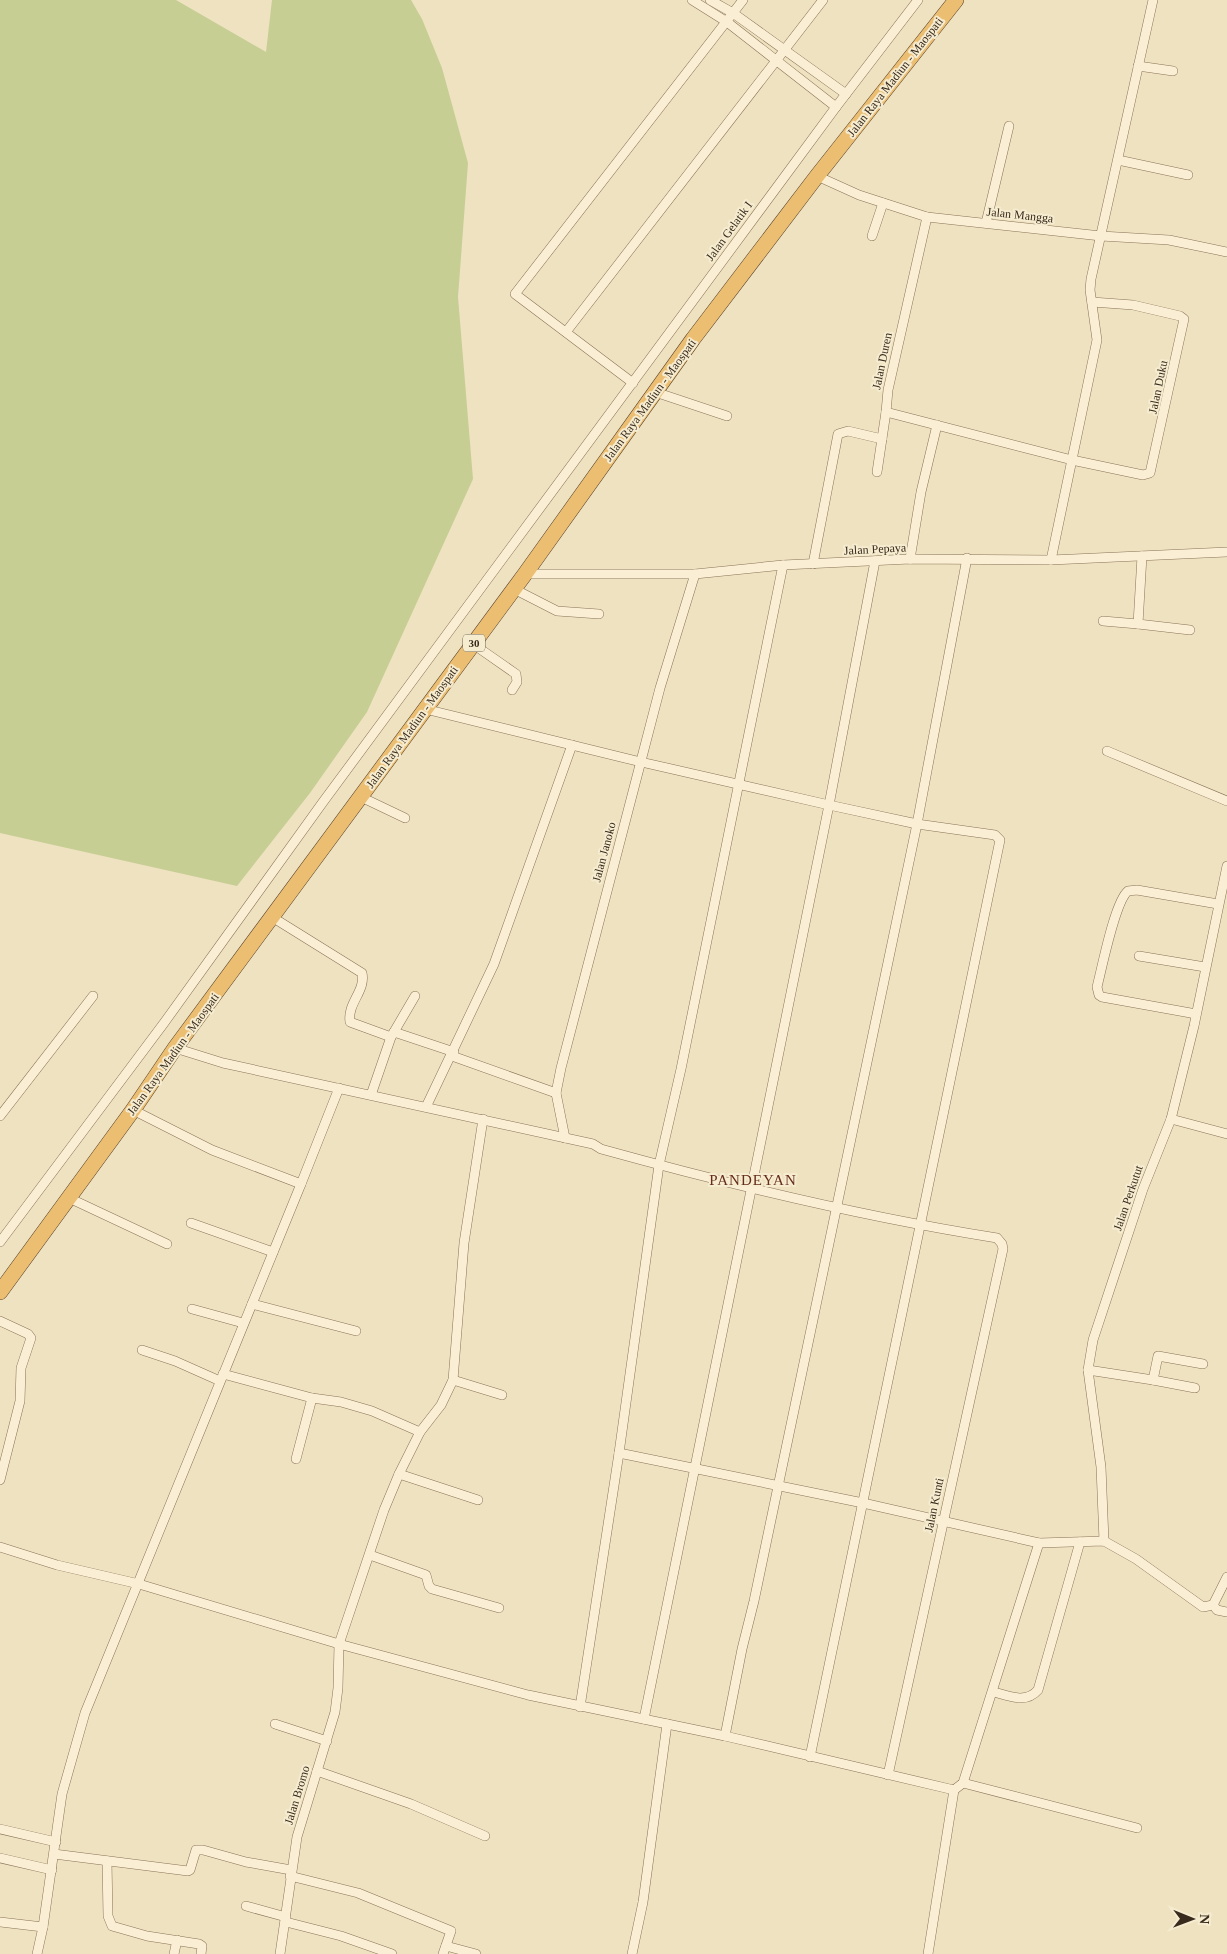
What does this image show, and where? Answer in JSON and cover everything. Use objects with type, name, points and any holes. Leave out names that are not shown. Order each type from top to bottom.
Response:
[{"type":"highway","name":"Jalan Raya Madiun - Maospati","points":[[0,1292],[133,1110],[175,1048],[474,644],[655,392],[817,176],[956,0]]},
{"type":"street","points":[[692,0],[727,22],[836,107]]},
{"type":"street","points":[[710,0],[733,13],[846,94]]},
{"type":"street","points":[[633,383],[515,294],[743,0]]},
{"type":"street","points":[[566,332],[823,0]]},
{"type":"street","name":"Jalan Gelatik I","points":[[0,1242],[164,1023],[323,802],[836,107],[918,0]]},
{"type":"street","points":[[1051,560],[1097,340],[1091,279],[1153,0]]},
{"type":"street","points":[[1138,66],[1172,71]]},
{"type":"street","points":[[986,224],[1009,126]]},
{"type":"street","points":[[1118,160],[1188,175]]},
{"type":"street","name":"Jalan Mangga","points":[[817,176],[883,203],[927,217],[1101,236],[1169,240],[1227,252]]},
{"type":"street","points":[[872,236],[883,203]]},
{"type":"street","name":"Jalan Duren","points":[[877,472],[888,390],[927,217]]},
{"type":"street","name":"Jalan Duku","points":[[1072,460],[1143,474],[1150,473],[1184,325],[1184,320],[1180,316],[1133,306],[1092,302]]},
{"type":"street","points":[[655,392],[727,416]]},
{"type":"street","points":[[886,412],[1072,460]]},
{"type":"street","points":[[910,559],[921,492],[937,425]]},
{"type":"street","points":[[813,564],[838,434],[848,431],[882,439]]},
{"type":"street","name":"Jalan Pepaya","points":[[525,574],[695,574],[783,565],[910,559],[1051,560],[1227,552]]},
{"type":"street","points":[[1138,624],[1142,556]]},
{"type":"street","points":[[726,1736],[742,1648],[778,1487],[835,1207],[918,824],[967,558]]},
{"type":"street","points":[[644,1719],[693,1468],[829,805],[875,561]]},
{"type":"street","points":[[580,1706],[620,1453],[659,1165],[681,1069],[783,565]]},
{"type":"street","name":"Jalan Janoko","points":[[565,1138],[556,1093],[560,1073],[640,762],[695,574]]},
{"type":"street","points":[[514,589],[550,609],[568,613],[599,614]]},
{"type":"street","points":[[1103,621],[1190,630]]},
{"type":"street","points":[[474,644],[516,674],[517,682],[512,690]]},
{"type":"street","points":[[425,709],[640,762],[918,824],[988,834],[998,837],[1000,840],[918,1226],[810,1756]]},
{"type":"street","points":[[426,1107],[453,1054],[494,964],[572,745]]},
{"type":"street","points":[[1107,751],[1227,801]]},
{"type":"street","points":[[360,797],[405,818]]},
{"type":"street","name":"Jalan Perkutut","points":[[1104,1541],[1102,1468],[1088,1370],[1096,1330],[1143,1189],[1171,1119],[1196,1014],[1227,866]]},
{"type":"street","points":[[1196,1014],[1102,997],[1099,995],[1097,987],[1116,915],[1122,899],[1128,891],[1137,890],[1218,904]]},
{"type":"street","points":[[272,917],[362,973],[364,981],[348,1012],[350,1022],[453,1054],[556,1093]]},
{"type":"street","points":[[1139,956],[1205,967]]},
{"type":"street","points":[[0,1116],[93,996]]},
{"type":"street","points":[[371,1095],[393,1034],[415,996]]},
{"type":"street","points":[[175,1048],[223,1062],[565,1138],[659,1165],[918,1226]]},
{"type":"street","points":[[37,1954],[52,1870],[62,1794],[85,1713],[139,1584],[242,1323],[274,1252],[339,1088]]},
{"type":"street","points":[[133,1110],[212,1150],[301,1184]]},
{"type":"street","points":[[483,1119],[464,1243],[453,1380],[502,1395]]},
{"type":"street","points":[[1171,1119],[1227,1134]]},
{"type":"street","points":[[69,1198],[167,1244]]},
{"type":"street","points":[[191,1223],[274,1252]]},
{"type":"street","name":"Jalan Kunti","points":[[888,1775],[1003,1249],[1000,1240],[997,1238],[918,1226]]},
{"type":"street","points":[[252,1304],[356,1331]]},
{"type":"street","points":[[192,1310],[242,1323]]},
{"type":"street","points":[[0,1320],[28,1334],[31,1338],[21,1368],[20,1401],[0,1480]]},
{"type":"street","points":[[142,1350],[221,1377],[312,1398],[341,1402],[372,1411],[420,1432]]},
{"type":"street","points":[[1153,1380],[1158,1356],[1203,1364]]},
{"type":"street","points":[[1088,1370],[1195,1388]]},
{"type":"street","name":"Jalan Bromo","points":[[281,1954],[290,1873],[303,1814],[335,1712],[338,1688],[339,1644],[384,1510],[399,1474],[420,1432],[441,1405],[453,1380]]},
{"type":"street","points":[[296,1459],[312,1398]]},
{"type":"street","points":[[620,1453],[863,1503],[1040,1543],[1104,1541],[1136,1559],[1198,1606],[1212,1606],[1217,1610],[1227,1612]]},
{"type":"street","points":[[399,1474],[478,1500]]},
{"type":"street","points":[[994,1692],[1022,1698],[1032,1696],[1038,1690],[1080,1542]]},
{"type":"street","points":[[928,1954],[954,1790],[963,1783],[994,1692],[1040,1543]]},
{"type":"street","points":[[0,1547],[57,1566],[139,1584],[339,1644],[528,1696],[726,1736],[954,1790]]},
{"type":"street","points":[[370,1555],[426,1575],[429,1586],[432,1588],[499,1608]]},
{"type":"street","points":[[1212,1606],[1227,1577]]},
{"type":"street","points":[[275,1724],[327,1741]]},
{"type":"street","points":[[632,1954],[643,1902],[667,1724]]},
{"type":"street","points":[[317,1771],[411,1804],[485,1836]]},
{"type":"street","points":[[963,1783],[1137,1828]]},
{"type":"street","points":[[0,1829],[56,1842]]},
{"type":"street","points":[[54,1854],[188,1871],[190,1870],[194,1853],[199,1850],[290,1873],[358,1893],[451,1931],[445,1950],[476,1954]]},
{"type":"street","points":[[0,1858],[52,1870]]},
{"type":"street","points":[[107,1861],[108,1916],[112,1926],[147,1936],[199,1944],[202,1946],[201,1954]]},
{"type":"street","points":[[246,1906],[392,1954]]},
{"type":"street","points":[[0,1922],[43,1927]]},
{"type":"street","points":[[174,1954],[177,1940]]},
{"type":"green space","points":[[0,0],[176,0],[266,52],[272,0],[411,0],[422,19],[442,68],[468,163],[458,297],[473,479],[367,712],[310,793],[237,886],[0,833]]},
{"type":"district","name":"PANDEYAN","points":[[753,1180]]}]
